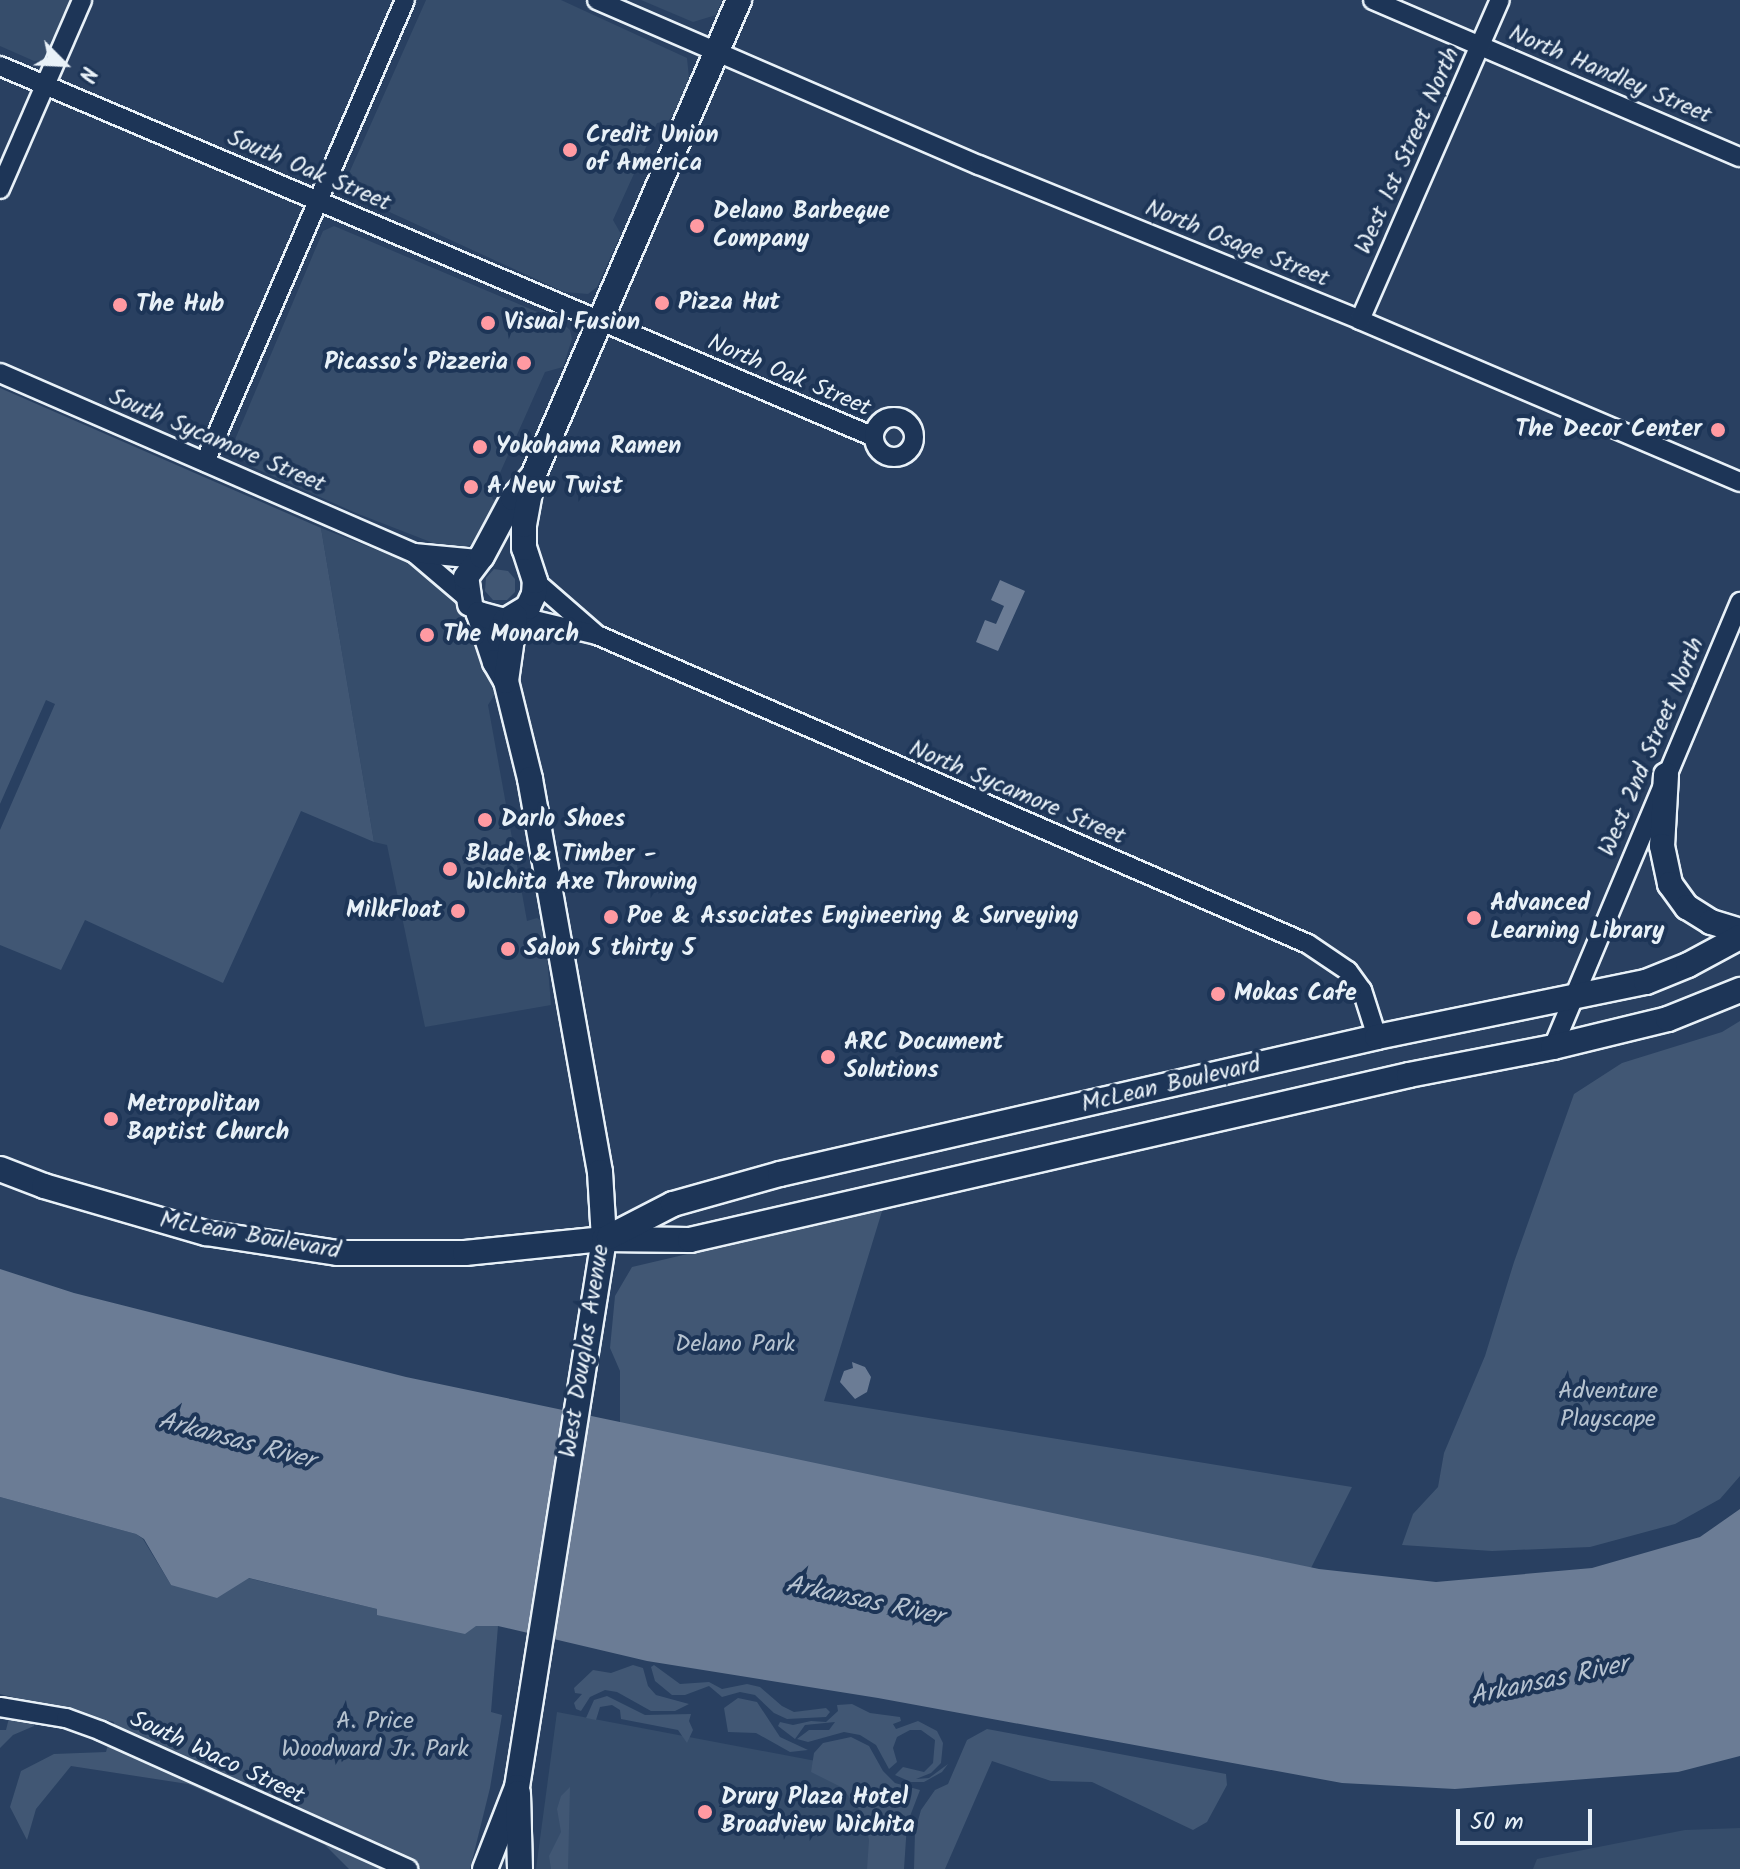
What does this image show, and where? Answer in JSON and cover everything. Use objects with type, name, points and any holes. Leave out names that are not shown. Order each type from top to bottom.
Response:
[{"type":"main road","points":[[532,574],[524,525],[533,476],[739,0]]},
{"type":"main road","points":[[516,617],[491,620],[472,606],[466,577],[513,498],[533,476]]},
{"type":"main road","points":[[480,557],[495,551],[509,552],[532,574]]},
{"type":"main road","name":"West Douglas Avenue","points":[[506,681],[516,617],[528,607],[532,574]]},
{"type":"main road","name":"West Douglas Avenue","points":[[472,606],[506,681],[530,779],[598,1159],[604,1239],[517,1787],[520,1869]]},
{"type":"main road","points":[[1666,775],[1662,846],[1670,884],[1687,907],[1711,922],[1740,931]]},
{"type":"main road","name":"McLean Boulevard","points":[[604,1239],[673,1204],[780,1174],[1377,1037],[1571,1000],[1646,982],[1688,965],[1740,937]]},
{"type":"main road","name":"McLean Boulevard","points":[[0,1169],[44,1186],[206,1233],[338,1253],[465,1253],[604,1239],[690,1240],[1424,1071],[1553,1047],[1668,1019],[1740,990]]},
{"type":"main road","name":"West Douglas Avenue","points":[[485,1869],[517,1787]]},
{"type":"street","points":[[0,189],[82,0]]},
{"type":"street","points":[[205,462],[405,0]]},
{"type":"street","name":"North Osage Street","points":[[597,0],[979,165],[1360,320],[1740,482]]},
{"type":"street","name":"North Handley Street","points":[[1373,0],[1740,157]]},
{"type":"street","name":"West 1st Street North","points":[[1360,320],[1500,0]]},
{"type":"street","name":"South Oak Street","points":[[0,66],[598,320]]},
{"type":"street","name":"North Oak Street","points":[[598,320],[874,437]]},
{"type":"street","name":"South Sycamore Street","points":[[0,373],[414,553],[472,606]]},
{"type":"street","name":"South Sycamore Street","points":[[414,553],[480,557]]},
{"type":"street","name":"North Sycamore Street","points":[[532,574],[597,635]]},
{"type":"street","name":"West 2nd Street North","points":[[1571,1000],[1740,602]]},
{"type":"street","name":"North Sycamore Street","points":[[516,617],[597,635],[1308,944],[1348,971],[1362,990],[1377,1037]]},
{"type":"street","points":[[1553,1047],[1571,1000]]},
{"type":"street","name":"South Waco Street","points":[[0,1707],[66,1718],[101,1731],[408,1869]]},
{"type":"shaded area","points":[[0,0],[72,0],[44,60],[34,61],[0,46]]},
{"type":"shaded area","points":[[426,0],[561,0],[687,58],[689,78],[675,113],[668,121],[657,123],[613,220],[621,234],[597,287],[588,294],[564,292],[348,193],[346,180]]},
{"type":"shaded area","points":[[641,0],[722,0],[716,15],[693,22]]},
{"type":"shaded area","points":[[334,226],[561,322],[570,330],[572,339],[563,367],[545,372],[491,493],[493,500],[501,497],[484,539],[473,545],[446,548],[356,513],[248,465],[231,449],[323,231]]},
{"type":"shaded area","points":[[321,528],[415,565],[456,597],[470,618],[497,691],[488,705],[527,921],[537,918],[543,922],[545,931],[551,1005],[425,1027],[387,845],[374,842]]},
{"type":"shaded area","points":[[557,1712],[837,1765],[879,1802],[880,1869],[536,1869]]},
{"type":"shaded area","points":[[1740,1828],[1740,1869],[1533,1869],[1537,1859],[1685,1830]]},
{"type":"green space","points":[[0,388],[321,528],[374,842],[301,811],[223,983],[85,920],[61,970],[0,945],[0,830],[55,704],[46,700],[0,804]]},
{"type":"green space","points":[[494,569],[508,571],[515,579],[515,592],[507,600],[493,600],[485,591],[486,578]]},
{"type":"green space","name":"Adventure Playscape","points":[[1740,1021],[1740,1476],[1720,1499],[1675,1524],[1590,1547],[1492,1551],[1402,1545],[1413,1514],[1438,1487],[1444,1453],[1485,1356],[1514,1262],[1574,1094],[1622,1063],[1722,1032]]},
{"type":"green space","name":"Delano Park","points":[[883,1208],[824,1401],[1352,1487],[1311,1568],[620,1424],[620,1371],[610,1348],[615,1296],[632,1267]]},
{"type":"green space","name":"A. Price Woodward Jr. Park","points":[[0,1497],[136,1534],[143,1539],[171,1585],[248,1578],[377,1609],[377,1614],[498,1626],[491,1712],[502,1715],[490,1788],[470,1869],[349,1869],[325,1845],[188,1784],[71,1766],[36,1809],[27,1840],[10,1807],[21,1771],[54,1754],[106,1752],[114,1722],[0,1694]]},
{"type":"green space","points":[[633,1665],[643,1668],[648,1686],[656,1695],[689,1704],[675,1711],[651,1711],[617,1692],[605,1690],[590,1697],[581,1711],[576,1709],[574,1703],[582,1694],[575,1693],[574,1688],[593,1670],[611,1673]]},
{"type":"green space","points":[[654,1665],[680,1684],[709,1682],[722,1689],[747,1684],[760,1687],[794,1712],[826,1708],[830,1712],[826,1717],[787,1719],[774,1713],[755,1695],[740,1692],[722,1697],[709,1686],[685,1695],[672,1695],[655,1681],[651,1667]]},
{"type":"green space","points":[[607,1696],[645,1715],[691,1714],[689,1721],[693,1730],[687,1743],[678,1730],[621,1719],[620,1710],[612,1705],[600,1707],[596,1720],[586,1718],[594,1700]]},
{"type":"green space","points":[[738,1698],[757,1702],[780,1737],[808,1750],[790,1752],[756,1733],[728,1732],[724,1708]]},
{"type":"green space","points":[[852,1704],[870,1713],[900,1717],[901,1721],[893,1724],[896,1729],[918,1721],[937,1731],[943,1743],[941,1763],[931,1773],[916,1779],[929,1778],[948,1764],[942,1772],[924,1782],[911,1782],[895,1775],[903,1767],[924,1772],[933,1763],[935,1740],[921,1730],[910,1730],[897,1737],[893,1748],[897,1762],[889,1769],[876,1745],[860,1735],[844,1732],[808,1742],[797,1739],[809,1730],[829,1730],[835,1722],[805,1725],[795,1739],[778,1726],[780,1722],[793,1725],[826,1722],[838,1711],[837,1705]]},
{"type":"green space","points":[[9,1718],[35,1720],[34,1726],[13,1735],[0,1748],[0,1730],[6,1730]]},
{"type":"green space","points":[[987,1729],[1226,1774],[1227,1785],[1207,1822],[1193,1830],[1092,1782],[1051,1781],[992,1761],[945,1869],[914,1869],[915,1831],[921,1810],[935,1790],[948,1784],[967,1740]]},
{"type":"green space","points":[[851,1737],[869,1746],[883,1771],[895,1783],[920,1790],[907,1824],[904,1869],[867,1869],[869,1840],[863,1814],[841,1787],[811,1772],[814,1753],[823,1743]]},
{"type":"green space","points":[[570,1787],[568,1869],[551,1869],[549,1856],[561,1832],[557,1809],[561,1796]]},
{"type":"water","points":[[1000,580],[1025,591],[998,651],[976,642],[985,620],[996,624],[1004,606],[991,600]]},
{"type":"water","name":"Arkansas River","points":[[0,1269],[74,1293],[406,1377],[1319,1569],[1436,1582],[1592,1568],[1700,1537],[1740,1509],[1740,1756],[1678,1772],[1455,1789],[1342,1783],[878,1698],[647,1661],[498,1626],[476,1626],[465,1634],[377,1615],[377,1609],[249,1578],[217,1598],[171,1585],[144,1539],[136,1534],[0,1497]]},
{"type":"water","points":[[852,1362],[865,1367],[871,1377],[867,1392],[855,1399],[840,1382],[844,1371],[853,1368]]},
{"type":"place","name":"Credit Union of America","points":[[570,150]]},
{"type":"place","name":"Delano Barbeque Company","points":[[697,226]]},
{"type":"place","name":"Pizza Hut","points":[[662,303]]},
{"type":"place","name":"The Hub","points":[[120,305]]},
{"type":"place","name":"Visual Fusion","points":[[488,323]]},
{"type":"place","name":"Picasso's Pizzeria","points":[[524,363]]},
{"type":"place","name":"The Decor Center","points":[[1718,430]]},
{"type":"place","name":"Yokohama Ramen","points":[[480,447]]},
{"type":"place","name":"A New Twist","points":[[471,487]]},
{"type":"place","name":"The Monarch","points":[[427,635]]},
{"type":"place","name":"Darlo Shoes","points":[[485,820]]},
{"type":"place","name":"Blade & Timber - WIchita Axe Throwing","points":[[450,869]]},
{"type":"place","name":"MilkFloat","points":[[458,911]]},
{"type":"place","name":"Poe & Associates Engineering & Surveying","points":[[611,917]]},
{"type":"place","name":"Advanced Learning Library","points":[[1474,918]]},
{"type":"place","name":"Salon 5 thirty 5","points":[[508,949]]},
{"type":"place","name":"Mokas Cafe","points":[[1218,994]]},
{"type":"place","name":"ARC Document Solutions","points":[[828,1057]]},
{"type":"place","name":"Metropolitan Baptist Church","points":[[111,1119]]},
{"type":"place","name":"Drury Plaza Hotel Broadview Wichita","points":[[705,1812]]}]
